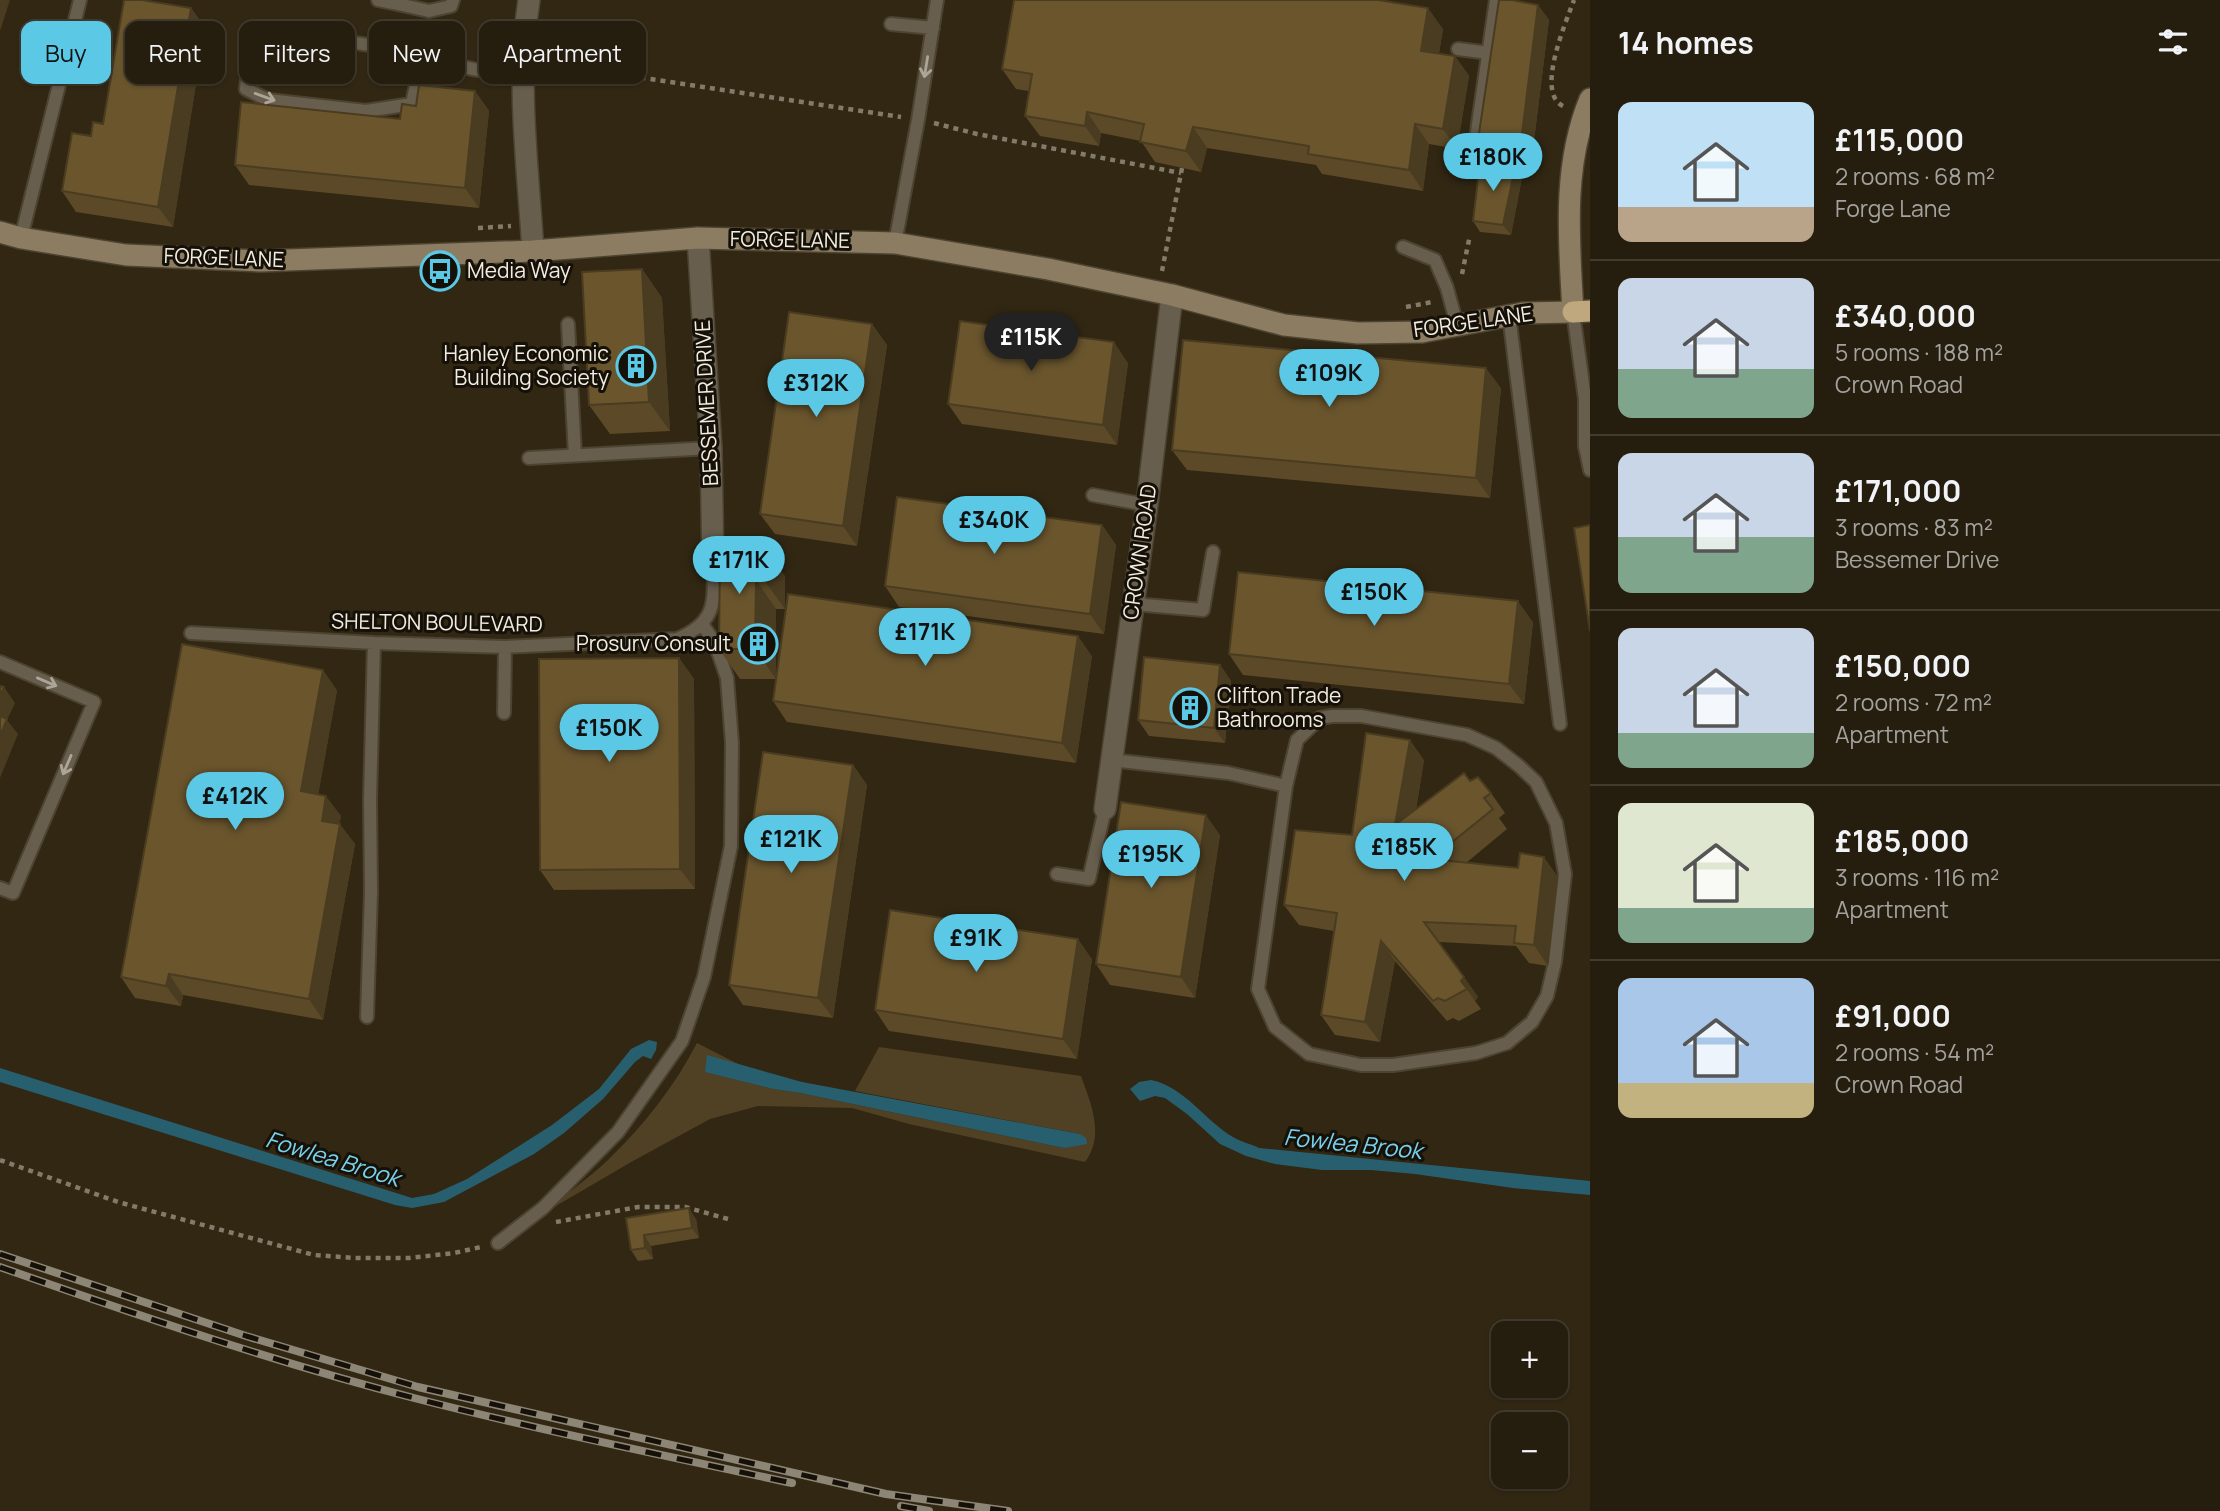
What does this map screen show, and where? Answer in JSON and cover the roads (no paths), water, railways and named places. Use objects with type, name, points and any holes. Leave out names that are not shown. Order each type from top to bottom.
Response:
[{"type":"street","points":[[526,21],[529,0]]},
{"type":"street","points":[[524,84],[533,251]]},
{"type":"street","points":[[1581,312],[1568,219],[1575,149],[1587,105]]},
{"type":"street","name":"FORGE LANE","points":[[0,232],[21,238],[126,254],[261,261],[533,251],[698,239],[895,243],[1048,269],[1172,295],[1284,325],[1358,333],[1422,332],[1523,313],[1581,312]]},
{"type":"street","name":"BESSEMER DRIVE","points":[[698,239],[711,448],[713,567]]},
{"type":"street","name":"CROWN ROAD","points":[[1105,809],[1147,505],[1172,295]]},
{"type":"lane","points":[[21,238],[80,0]]},
{"type":"lane","points":[[378,0],[393,1],[429,11],[451,6],[453,0]]},
{"type":"lane","points":[[895,243],[937,0]]},
{"type":"lane","points":[[1474,152],[1496,0]]},
{"type":"lane","points":[[891,24],[933,28]]},
{"type":"lane","points":[[278,36],[382,47],[422,56],[412,104],[366,111],[268,100],[246,89],[250,53],[261,37],[278,36]]},
{"type":"lane","points":[[1458,49],[1489,53]]},
{"type":"lane","points":[[1403,247],[1435,260],[1447,288],[1457,325]]},
{"type":"lane","points":[[1581,312],[1588,399],[1585,446],[1590,470]]},
{"type":"lane","points":[[1509,315],[1560,724]]},
{"type":"lane","points":[[568,324],[575,455]]},
{"type":"lane","points":[[529,458],[711,448]]},
{"type":"lane","points":[[1093,495],[1147,505]]},
{"type":"lane","points":[[1133,604],[1203,610],[1213,552]]},
{"type":"lane","points":[[498,1243],[543,1208],[618,1132],[682,1041],[704,977],[731,846],[732,743],[727,678],[715,643],[702,624],[715,598],[713,567]]},
{"type":"lane","name":"SHELTON BOULEVARD","points":[[191,633],[505,647],[677,639],[692,633],[702,624]]},
{"type":"lane","points":[[367,1017],[373,643]]},
{"type":"lane","points":[[504,713],[505,647]]},
{"type":"lane","points":[[0,662],[94,702],[13,893],[0,888]]},
{"type":"lane","points":[[1332,716],[1361,716],[1467,735],[1496,748],[1536,782],[1556,823],[1565,874],[1555,962],[1547,996],[1532,1022],[1507,1043],[1476,1054],[1393,1065],[1361,1065],[1309,1054],[1275,1027],[1258,989],[1286,786],[1297,740],[1320,718],[1332,716]]},
{"type":"lane","points":[[1111,760],[1228,773],[1286,786]]},
{"type":"lane","points":[[1057,874],[1090,879],[1105,809]]},
{"type":"water","points":[[649,1040],[657,1042],[651,1059],[643,1056],[635,1062],[603,1099],[564,1133],[534,1154],[444,1202],[412,1208],[395,1205],[0,1082],[0,1068],[412,1198],[434,1194],[467,1179],[552,1125],[599,1089],[631,1049]]},
{"type":"water","points":[[707,1055],[802,1082],[1080,1134],[1086,1138],[1087,1144],[1064,1148],[773,1089],[705,1072]]},
{"type":"water","points":[[1151,1080],[1174,1089],[1233,1137],[1259,1148],[1590,1181],[1590,1195],[1513,1188],[1415,1174],[1371,1170],[1322,1170],[1275,1164],[1246,1156],[1220,1144],[1165,1098],[1155,1096],[1140,1101],[1130,1089],[1139,1082]]},
{"type":"railway","points":[[0,1254],[246,1336],[418,1387],[886,1494],[1008,1511]]},
{"type":"railway","points":[[0,1267],[206,1337],[362,1384],[508,1421],[792,1483]]},
{"type":"railway","points":[[901,1506],[929,1511]]},
{"type":"place","name":"Media Way","points":[[440,271]]},
{"type":"place","name":"Hanley Economic Building Society","points":[[636,366]]},
{"type":"place","name":"Prosurv Consult","points":[[758,644]]},
{"type":"place","name":"Clifton Trade Bathrooms","points":[[1190,708]]},
{"type":"water label","name":"Fowlea Brook","points":[[1353,1144]]},
{"type":"water label","name":"Fowlea Brook","points":[[333,1159]]}]
